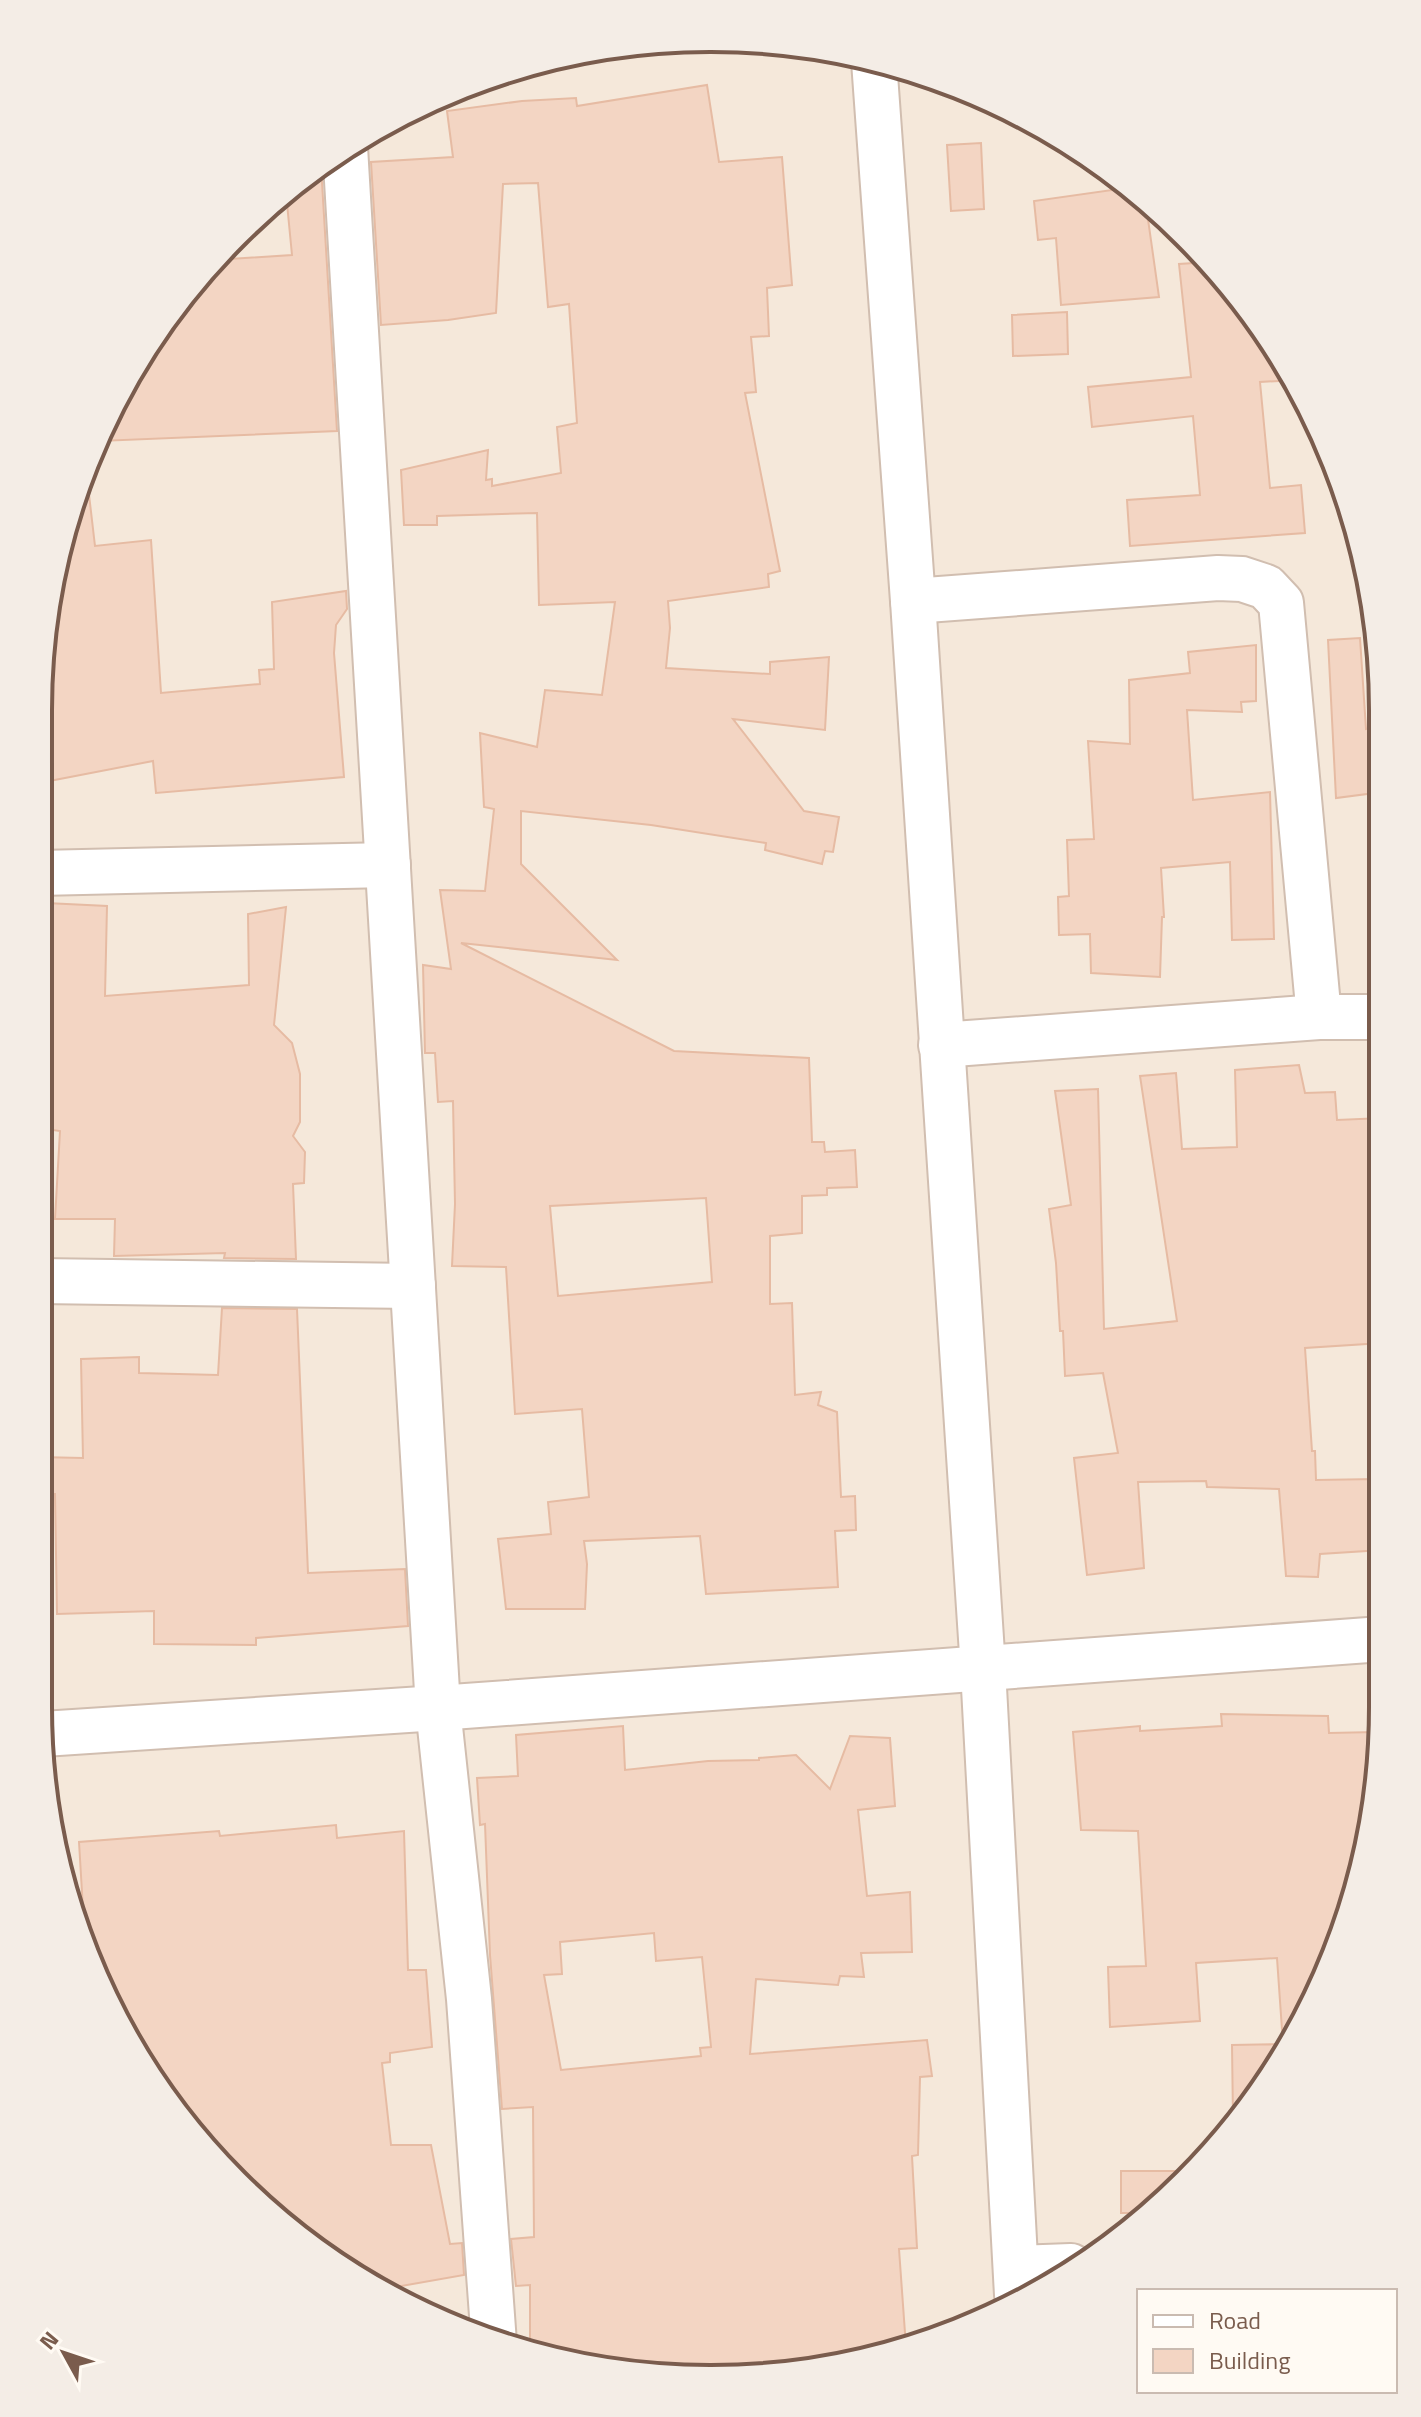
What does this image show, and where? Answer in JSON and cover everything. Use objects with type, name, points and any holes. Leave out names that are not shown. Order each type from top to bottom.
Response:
[{"type":"street","points":[[875,73],[983,1669],[1016,2282],[1046,2273]]},
{"type":"street","points":[[346,162],[438,1708],[469,1999],[493,2328]]},
{"type":"street","points":[[913,601],[1218,578],[1242,579],[1266,587],[1281,603],[1319,1017]]},
{"type":"street","points":[[52,873],[388,865]]},
{"type":"street","points":[[941,1045],[1319,1017],[1369,1017]]},
{"type":"street","points":[[52,1281],[413,1286]]},
{"type":"street","points":[[53,1733],[1369,1640]]},
{"type":"shaded area","points":[[667,53],[754,53],[796,58],[881,74],[922,87],[962,102],[1040,140],[1145,215],[1206,276],[1258,345],[1301,419],[1334,499],[1347,540],[1363,625],[1369,710],[1368,1750],[1347,1877],[1319,1958],[1281,2036],[1206,2141],[1145,2202],[1076,2254],[1002,2297],[962,2315],[881,2343],[796,2359],[754,2364],[667,2364],[582,2352],[499,2330],[459,2315],[381,2277],[276,2202],[215,2141],[140,2036],[102,1958],[74,1877],[58,1792],[52,1706],[53,667],[74,540],[102,459],[140,381],[215,276],[276,215],[310,188],[381,140],[419,120],[459,102],[540,74]]},
{"type":"building","points":[[707,85],[719,162],[782,157],[792,285],[767,288],[769,336],[751,337],[756,392],[745,393],[780,571],[768,574],[769,587],[668,601],[670,628],[666,668],[770,674],[770,662],[829,657],[825,730],[733,719],[804,811],[839,817],[833,852],[825,851],[822,864],[765,850],[766,843],[651,825],[521,811],[521,864],[617,960],[461,943],[674,1051],[809,1058],[812,1142],[824,1142],[825,1152],[855,1150],[857,1187],[827,1188],[827,1195],[802,1196],[802,1233],[770,1236],[770,1304],[792,1303],[795,1395],[821,1392],[818,1405],[837,1412],[841,1497],[855,1496],[856,1530],[835,1531],[838,1587],[706,1594],[700,1536],[584,1541],[587,1564],[585,1609],[506,1609],[498,1539],[551,1534],[548,1502],[589,1497],[582,1409],[515,1414],[506,1267],[452,1266],[455,1204],[453,1101],[438,1102],[435,1053],[425,1053],[423,965],[451,969],[440,890],[485,891],[494,809],[484,807],[480,733],[537,747],[545,690],[602,695],[615,602],[539,605],[537,513],[437,516],[437,525],[404,525],[401,470],[488,450],[486,480],[492,479],[492,486],[561,473],[557,427],[577,423],[569,304],[548,307],[538,183],[503,184],[496,313],[381,325],[371,162],[453,157],[447,111],[522,101],[576,98],[577,106]],"holes":[[[706,1198],[712,1282],[558,1296],[550,1206]]]},
{"type":"building","points":[[981,143],[984,209],[951,211],[947,145]]},
{"type":"building","points":[[322,180],[337,431],[110,441],[140,381],[163,345],[232,259],[292,255],[287,206]]},
{"type":"building","points":[[1113,190],[1148,218],[1159,297],[1061,305],[1056,238],[1038,240],[1034,201]]},
{"type":"building","points":[[1193,263],[1206,276],[1281,381],[1260,382],[1270,488],[1301,485],[1305,533],[1130,546],[1127,500],[1200,495],[1193,416],[1092,427],[1088,387],[1191,377],[1179,264]]},
{"type":"building","points":[[1067,312],[1068,354],[1013,356],[1012,315]]},
{"type":"building","points":[[89,494],[95,546],[151,540],[161,693],[260,684],[259,670],[274,669],[272,602],[346,591],[347,609],[336,625],[334,653],[344,777],[156,793],[153,761],[52,780],[53,667],[58,625],[74,540]]},
{"type":"building","points":[[1360,638],[1366,729],[1369,728],[1369,794],[1336,798],[1328,640]]},
{"type":"building","points":[[1256,645],[1256,701],[1241,702],[1242,712],[1187,710],[1193,800],[1270,792],[1274,939],[1232,940],[1230,862],[1161,868],[1164,917],[1160,977],[1091,973],[1090,934],[1059,935],[1058,897],[1069,896],[1067,840],[1094,839],[1088,741],[1130,744],[1129,680],[1190,673],[1188,652]]},
{"type":"building","points":[[52,903],[107,906],[105,996],[249,985],[248,914],[286,907],[274,1025],[292,1043],[300,1074],[300,1122],[293,1136],[305,1152],[304,1183],[293,1184],[296,1259],[224,1258],[225,1253],[114,1256],[115,1219],[55,1219],[60,1131],[52,1130]]},
{"type":"building","points":[[1299,1065],[1305,1093],[1335,1092],[1337,1120],[1369,1119],[1369,1344],[1305,1348],[1316,1480],[1369,1479],[1369,1551],[1320,1554],[1318,1577],[1286,1576],[1279,1489],[1207,1487],[1206,1481],[1138,1482],[1144,1568],[1087,1575],[1074,1458],[1118,1453],[1103,1373],[1065,1376],[1049,1209],[1071,1205],[1055,1091],[1098,1089],[1104,1329],[1177,1321],[1140,1076],[1176,1073],[1182,1149],[1237,1147],[1235,1070]]},
{"type":"building","points":[[222,1308],[297,1309],[308,1573],[405,1569],[408,1626],[256,1638],[256,1645],[154,1644],[154,1611],[57,1614],[52,1457],[83,1458],[81,1359],[139,1357],[139,1373],[218,1375]]},
{"type":"building","points":[[1221,1714],[1328,1716],[1329,1733],[1368,1732],[1356,1835],[1334,1918],[1319,1958],[1282,2034],[1277,1958],[1196,1963],[1200,2021],[1110,2027],[1108,1967],[1146,1966],[1138,1831],[1081,1830],[1073,1732],[1140,1726],[1140,1731],[1222,1726]]},
{"type":"building","points":[[623,1726],[625,1770],[796,1755],[830,1789],[850,1736],[890,1738],[895,1806],[858,1810],[867,1896],[910,1892],[912,1952],[861,1953],[864,1977],[840,1976],[838,1985],[756,1979],[750,2054],[927,2040],[932,2076],[920,2077],[918,2155],[912,2156],[917,2248],[899,2249],[905,2335],[796,2359],[710,2365],[625,2359],[530,2340],[530,2285],[516,2286],[511,2239],[534,2237],[533,2107],[502,2109],[490,1955],[485,1824],[480,1825],[477,1778],[518,1776],[516,1735]],"holes":[[[654,1933],[656,1961],[702,1957],[711,2047],[700,2048],[701,2056],[561,2070],[544,1975],[562,1974],[560,1942]]]},
{"type":"building","points":[[336,1825],[337,1838],[404,1831],[408,1970],[426,1970],[432,2047],[390,2053],[390,2062],[382,2063],[391,2145],[431,2145],[450,2244],[462,2243],[464,2275],[399,2286],[310,2229],[276,2202],[215,2141],[140,2036],[102,1958],[83,1905],[79,1842],[219,1831],[220,1836]]},
{"type":"building","points":[[1276,2044],[1233,2107],[1232,2045]]},
{"type":"building","points":[[1121,2171],[1177,2171],[1131,2213],[1121,2213]]}]
